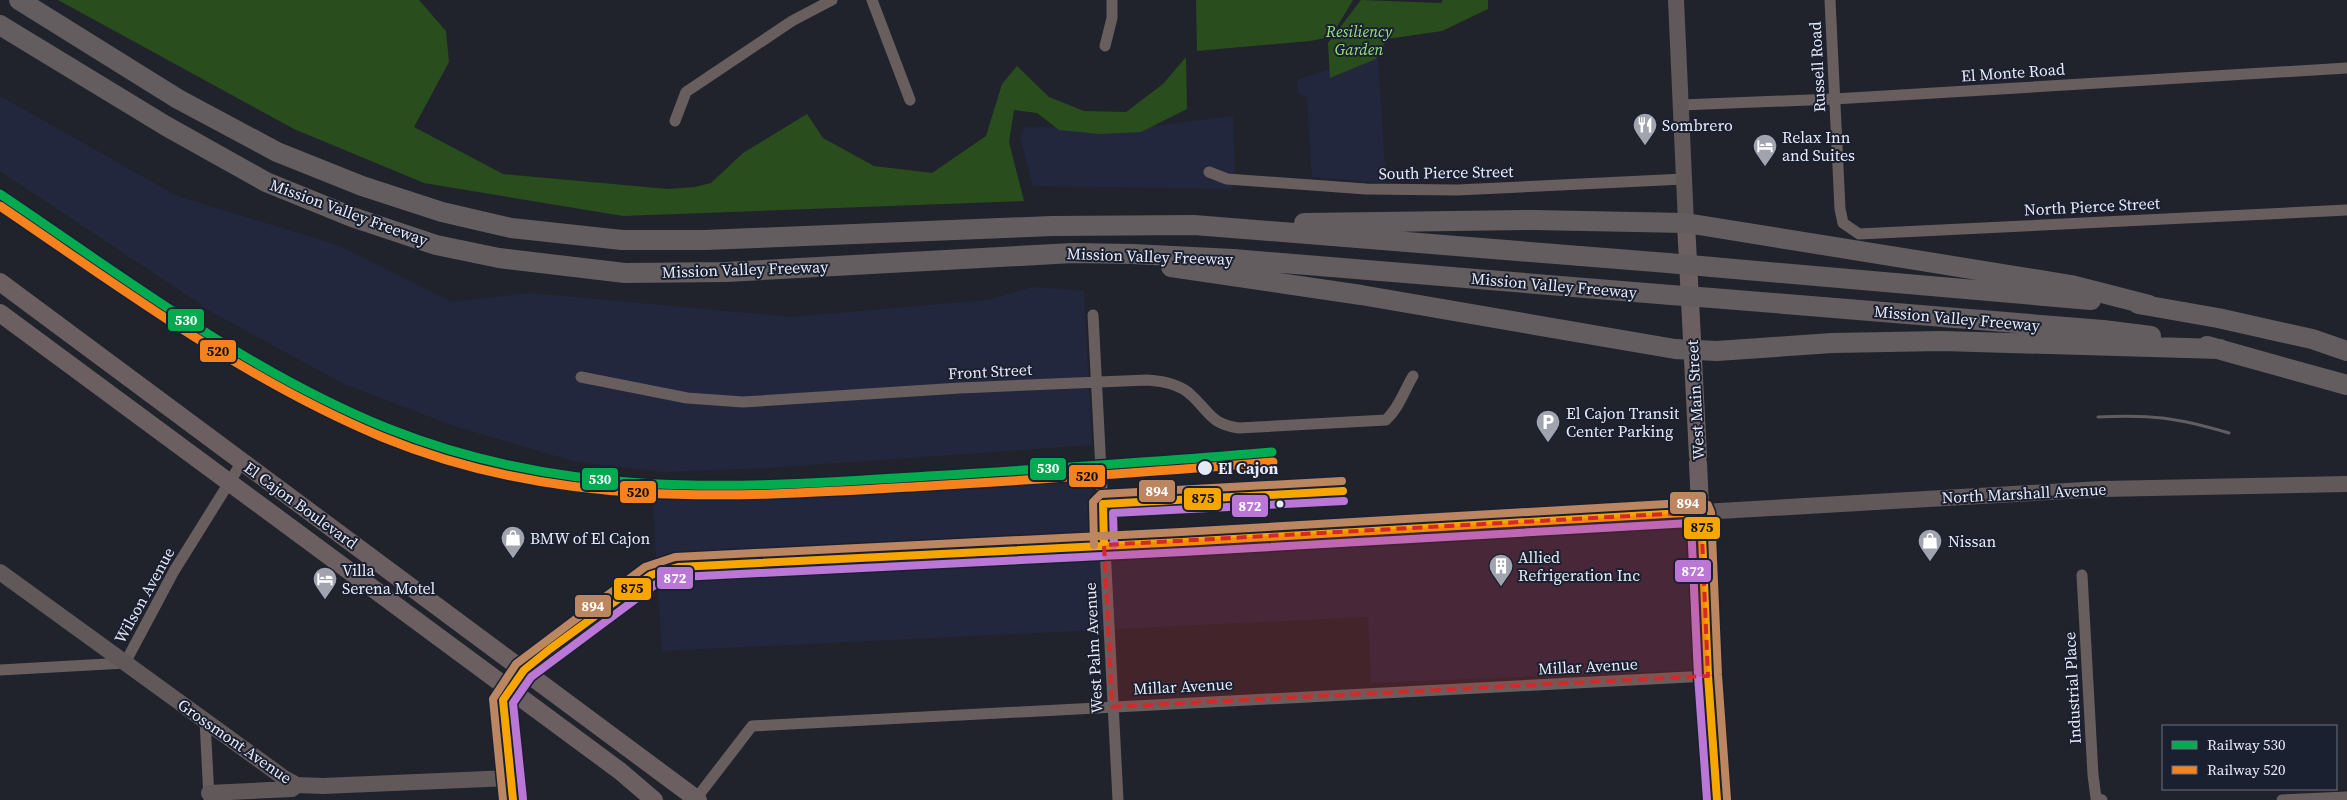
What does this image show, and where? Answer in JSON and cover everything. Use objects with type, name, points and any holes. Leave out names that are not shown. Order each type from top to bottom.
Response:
[{"type":"highway","name":"Mission Valley Freeway","points":[[20,0],[178,99],[277,152],[379,192],[442,212],[511,228],[622,240],[705,240],[1052,226],[1194,225],[1668,263],[2149,305],[2312,339],[2347,351]]},
{"type":"highway","name":"Mission Valley Freeway","points":[[0,25],[166,126],[266,182],[352,217],[418,239],[490,256],[626,273],[726,272],[1073,253],[1233,259],[2103,330],[2220,348],[2347,385]]},
{"type":"highway","points":[[1194,225],[1533,220],[1686,223],[2052,282],[2149,305]]},
{"type":"highway","points":[[1073,253],[1361,295],[1675,349],[1717,351],[1832,343],[1942,341],[2220,348]]},
{"type":"main road","name":"West Main Street","points":[[1676,0],[1708,676],[1717,800]]},
{"type":"main road","name":"El Cajon Boulevard","points":[[1,283],[524,670],[696,800]]},
{"type":"main road","name":"El Cajon Boulevard","points":[[0,313],[620,771],[654,800]]},
{"type":"main road","name":"North Marshall Avenue","points":[[510,690],[524,670],[651,575],[678,567],[2101,489],[2347,484]]},
{"type":"main road","name":"Grossmont Avenue","points":[[0,572],[284,778],[297,785],[332,786],[511,778]]},
{"type":"main road","points":[[510,690],[503,700],[513,800]]},
{"type":"main road","points":[[209,797],[292,789],[297,785]]},
{"type":"street","points":[[675,121],[686,92],[792,21],[832,0]]},
{"type":"street","points":[[872,0],[910,100]]},
{"type":"street","points":[[1105,46],[1112,18],[1112,0]]},
{"type":"street","name":"Russell Road","points":[[1830,0],[1840,209],[1843,223]]},
{"type":"street","name":"El Monte Road","points":[[1680,105],[1834,99],[2347,68]]},
{"type":"street","name":"South Pierce Street","points":[[1209,172],[1227,179],[1366,189],[1457,190],[1684,180]]},
{"type":"street","name":"North Pierce Street","points":[[1843,223],[1858,234],[2347,210]]},
{"type":"street","name":"West Palm Avenue","points":[[1093,315],[1118,800]]},
{"type":"street","name":"Front Street","points":[[581,377],[687,398],[743,402],[960,388],[1161,381],[1191,395],[1215,420],[1228,427],[1239,428],[1386,420],[1397,410],[1401,397],[1413,376]]},
{"type":"street","name":"Wilson Avenue","points":[[0,670],[125,663],[174,571],[242,462]]},
{"type":"street","name":"Industrial Place","points":[[2082,575],[2093,775],[2099,799]]},
{"type":"street","name":"Millar Avenue","points":[[696,800],[752,726],[1708,676]]},
{"type":"street","points":[[205,721],[209,797]]},
{"type":"street","points":[[2282,800],[2347,797]]},
{"type":"highlighted area","points":[[1701,512],[1708,676],[1112,707],[1104,545]]},
{"type":"shaded area","points":[[1373,55],[1378,60],[1386,183],[1312,177],[1307,97],[1298,93],[1297,80]]},
{"type":"shaded area","points":[[0,96],[177,196],[340,246],[452,302],[530,293],[791,317],[988,300],[1032,287],[1084,291],[1092,445],[767,468],[662,472],[573,461],[454,426],[344,384],[215,314],[0,171]]},
{"type":"shaded area","points":[[1233,116],[1235,174],[1232,189],[1033,186],[1020,137],[1025,127],[1132,129]]},
{"type":"shaded area","points":[[1092,472],[1095,537],[1693,506],[1704,670],[1371,683],[1368,617],[662,651],[652,493],[740,495]]},
{"type":"green space","points":[[58,0],[419,0],[446,31],[449,62],[414,127],[503,174],[668,189],[695,187],[711,183],[743,153],[807,114],[823,138],[874,166],[932,173],[986,136],[1002,84],[1017,66],[1049,97],[1084,111],[1126,112],[1163,84],[1186,57],[1187,109],[1141,132],[1099,134],[1059,130],[1037,113],[1014,110],[1009,142],[1024,201],[623,216],[424,183],[294,129]]},
{"type":"green space","points":[[1196,0],[1353,0],[1331,37],[1310,41],[1197,51]]},
{"type":"green space","name":"Resiliency Garden","points":[[1361,0],[1441,3],[1443,0],[1488,0],[1488,9],[1442,31],[1387,39],[1376,59],[1330,78],[1328,43]]},
{"type":"railway","points":[[2098,417],[2134,416],[2164,418],[2229,433]]},
{"type":"rail line","name":"530","points":[[0,194],[140,290],[236,351],[285,379],[335,405],[387,428],[455,452],[522,468],[588,478],[654,484],[789,484],[1100,465],[1272,452]]},
{"type":"rail line","name":"520","points":[[0,206],[185,331],[281,388],[331,414],[382,437],[449,461],[517,477],[584,488],[720,495],[929,486],[1273,462]]},
{"type":"transit line","name":"894","points":[[1094,545],[1093,502],[1101,494],[1342,481]]},
{"type":"transit line","name":"875","points":[[1104,545],[1103,504],[1343,491]]},
{"type":"transit line","name":"872","points":[[1114,545],[1113,513],[1344,501]]},
{"type":"transit line","name":"894","points":[[503,800],[493,699],[516,664],[645,567],[675,557],[1181,532],[1701,502],[1708,505],[1711,512],[1718,675],[1727,799]]},
{"type":"transit line","name":"875","points":[[513,800],[503,700],[524,670],[651,575],[678,567],[1182,542],[1701,512],[1708,676],[1717,800]]},
{"type":"transit line","name":"872","points":[[523,799],[513,703],[531,677],[656,584],[680,577],[1183,552],[1691,523],[1698,676],[1707,800]]},
{"type":"place","name":"Sombrero","points":[[1645,146]]},
{"type":"place","name":"Relax Inn and Suites","points":[[1765,167]]},
{"type":"place","name":"El Cajon Transit Center Parking","points":[[1548,443]]},
{"type":"place","name":"El Cajon","points":[[1205,468]]},
{"type":"place","name":"BMW of El Cajon","points":[[513,559]]},
{"type":"place","name":"Nissan","points":[[1930,562]]},
{"type":"place","name":"Allied Refrigeration Inc","points":[[1501,587]]},
{"type":"place","name":"Villa Serena Motel","points":[[325,600]]}]
